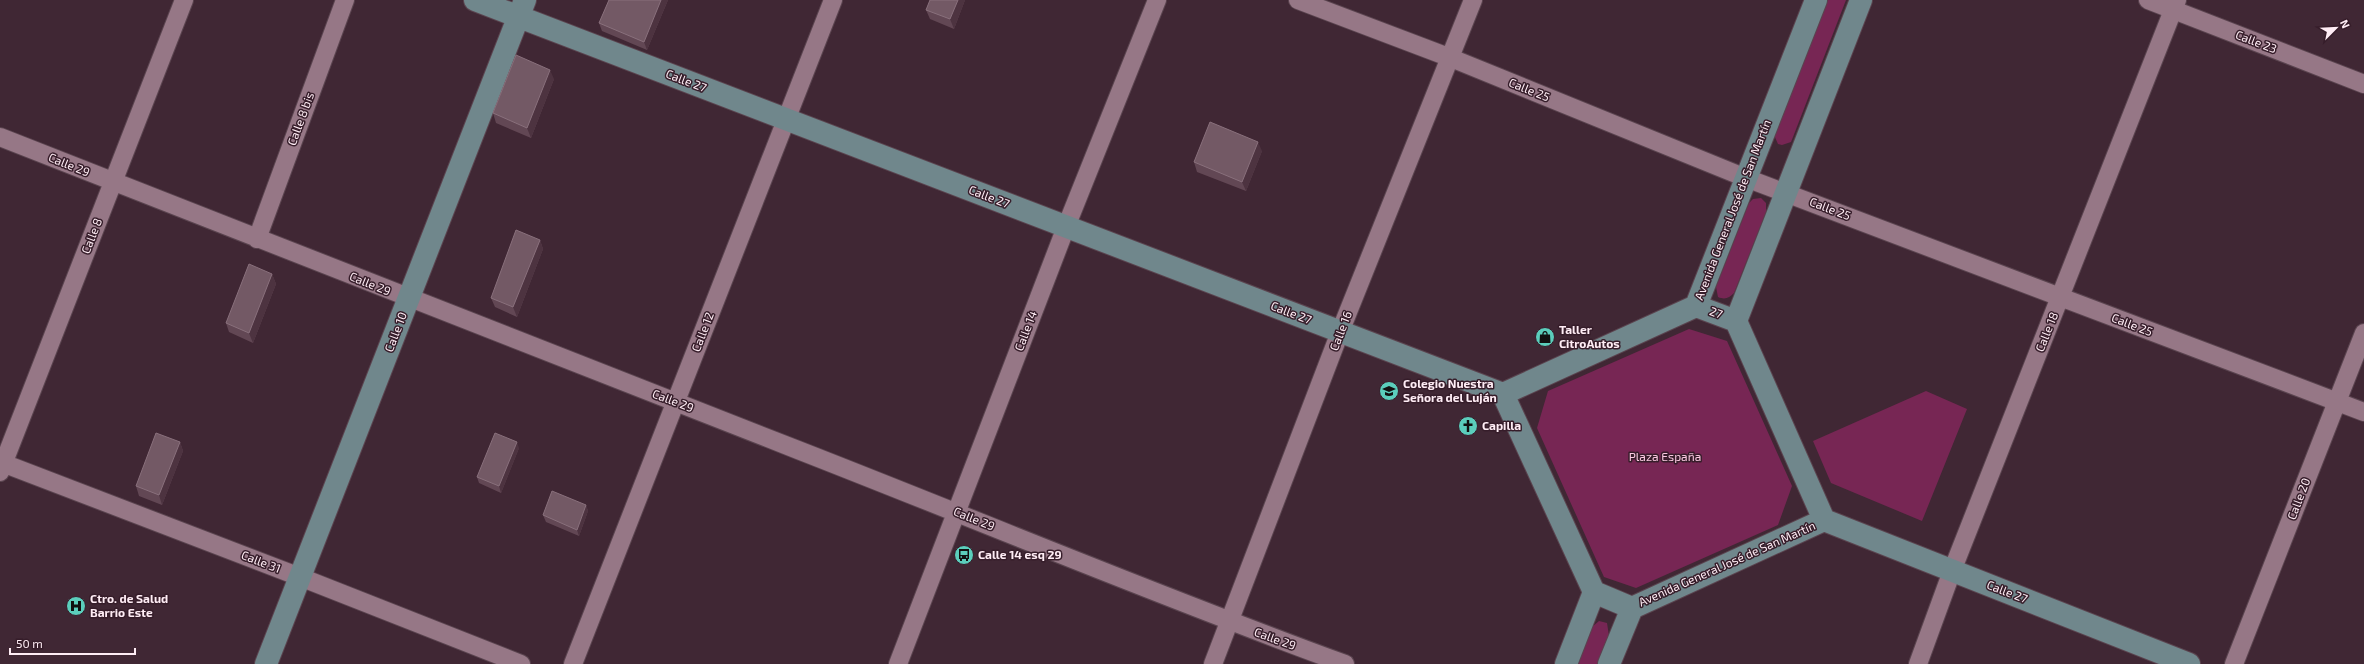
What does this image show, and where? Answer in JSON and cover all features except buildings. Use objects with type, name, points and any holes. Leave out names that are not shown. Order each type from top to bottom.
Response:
[{"type":"street","name":"Calle 8","points":[[1,466],[184,0]]},
{"type":"street","name":"Calle 8 bis","points":[[257,239],[345,0]]},
{"type":"street","name":"Calle 27","points":[[475,0],[521,8],[786,120],[1502,394]]},
{"type":"street","name":"Calle 12","points":[[573,664],[833,0]]},
{"type":"street","name":"Calle 14","points":[[898,664],[955,512],[1066,227],[1157,0]]},
{"type":"street","name":"Calle 25","points":[[1298,0],[1451,58],[1746,178],[2364,412]]},
{"type":"street","name":"Calle 16","points":[[1213,664],[1340,332],[1474,0]]},
{"type":"street","name":"Avenida General José de San Martín","points":[[1502,394],[1696,306],[1816,0]]},
{"type":"street","points":[[1736,321],[1861,0]]},
{"type":"street","name":"Calle 23","points":[[2148,0],[2175,5],[2364,84]]},
{"type":"street","name":"Calle 18","points":[[1918,664],[1952,571],[2175,5]]},
{"type":"street","name":"Calle 10","points":[[266,664],[521,8]]},
{"type":"street","name":"Calle 29","points":[[0,137],[408,299],[955,512],[1230,622],[1345,664]]},
{"type":"street","name":"27","points":[[1696,306],[1736,321]]},
{"type":"street","name":"Avenida General José de San Martín","points":[[1609,664],[1632,608],[1824,520],[1736,321]]},
{"type":"street","name":"Calle 20","points":[[2234,664],[2364,333]]},
{"type":"street","points":[[1502,394],[1594,592],[1632,608]]},
{"type":"street","name":"Calle 31","points":[[1,466],[300,577],[521,664]]},
{"type":"street","name":"Calle 27","points":[[1824,520],[2189,664]]},
{"type":"street","points":[[1566,664],[1594,592]]},
{"type":"green space","points":[[1825,0],[1846,0],[1791,142],[1782,145],[1778,144],[1774,135]]},
{"type":"green space","points":[[1761,198],[1766,203],[1766,212],[1734,293],[1727,298],[1718,297],[1716,287],[1749,203],[1753,199]]},
{"type":"green space","name":"Plaza España","points":[[1689,329],[1727,341],[1792,486],[1778,525],[1636,588],[1604,577],[1537,428],[1548,391]]},
{"type":"green space","points":[[1926,391],[1967,409],[1922,521],[1831,483],[1813,441]]},
{"type":"green space","points":[[1599,621],[1607,623],[1609,636],[1598,664],[1577,664],[1592,627]]},
{"type":"place","name":"Taller CitroAutos","points":[[1545,337]]},
{"type":"place","name":"Colegio Nuestra Señora del Luján","points":[[1389,391]]},
{"type":"place","name":"Capilla","points":[[1468,426]]},
{"type":"place","name":"Calle 14 esq 29","points":[[964,555]]},
{"type":"place","name":"Ctro. de Salud Barrio Este","points":[[76,606]]}]
